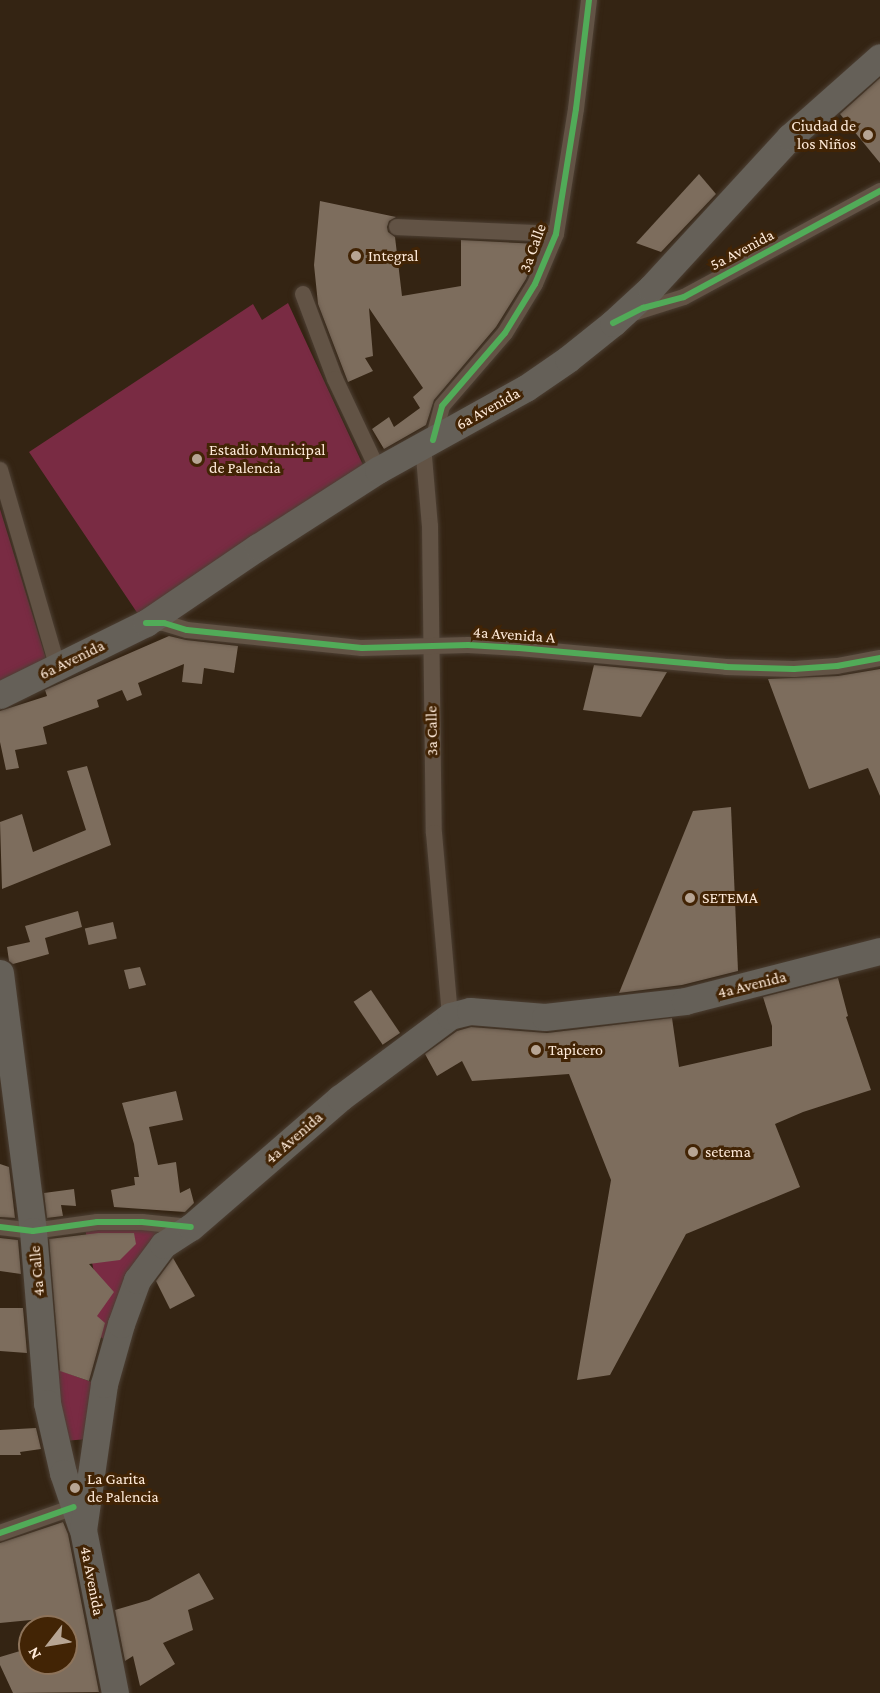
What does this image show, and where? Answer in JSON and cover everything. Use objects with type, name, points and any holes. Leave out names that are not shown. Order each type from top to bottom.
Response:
[{"type":"main road","name":"6a Avenida","points":[[0,695],[146,623],[378,470],[526,388],[613,323],[651,288],[790,137],[880,57]]},
{"type":"main road","name":"4a Avenida","points":[[115,1693],[78,1518],[104,1384],[129,1302],[136,1280],[163,1245],[191,1227],[340,1098],[450,1016],[470,1011],[545,1017],[685,1001],[880,951]]},
{"type":"main road","name":"4a Calle","points":[[0,973],[33,1231],[47,1402],[78,1518]]},
{"type":"street","name":"3a Calle","points":[[450,1016],[434,833],[428,442],[442,406],[505,333],[535,284],[556,234],[576,109],[589,0]]},
{"type":"street","name":"5a Avenida","points":[[613,323],[644,308],[684,297],[880,190]]},
{"type":"street","points":[[397,227],[556,234]]},
{"type":"street","points":[[303,294],[335,379],[378,470]]},
{"type":"street","points":[[0,470],[58,668]]},
{"type":"street","name":"4a Avenida A","points":[[146,623],[164,623],[187,630],[362,648],[430,646],[519,648],[726,667],[805,668],[837,666],[880,658]]},
{"type":"street","points":[[0,1227],[33,1231],[97,1222],[142,1222],[191,1227]]},
{"type":"street","points":[[0,1533],[78,1518]]},
{"type":"shaded area","name":"Estadio Municipal de Palencia","points":[[288,303],[363,465],[138,614],[29,452],[253,304],[262,320]]},
{"type":"shaded area","points":[[0,509],[47,662],[0,681]]},
{"type":"shaded area","points":[[133,1225],[161,1232],[105,1340],[71,1317],[98,1291],[85,1229]]},
{"type":"shaded area","points":[[53,1368],[97,1384],[88,1439],[64,1441]]},
{"type":"building","name":"Ciudad de los Niños","points":[[880,78],[880,163],[840,114]]},
{"type":"building","points":[[699,174],[716,194],[661,252],[636,243]]},
{"type":"building","points":[[320,201],[396,217],[389,221],[387,227],[388,232],[395,237],[402,296],[461,286],[461,240],[540,244],[526,279],[496,327],[434,400],[426,425],[384,449],[372,429],[389,417],[394,427],[420,408],[413,397],[423,388],[369,308],[373,356],[365,358],[373,371],[348,382],[318,304],[314,265]]},
{"type":"building","points":[[169,636],[238,646],[234,673],[204,668],[202,684],[182,682],[184,664],[138,683],[142,695],[127,701],[122,690],[97,700],[99,707],[43,727],[47,744],[15,750],[19,768],[6,770],[0,742],[0,711],[47,696],[45,690]]},
{"type":"building","points":[[594,665],[667,672],[641,717],[583,710]]},
{"type":"building","points":[[880,669],[880,796],[868,768],[809,789],[768,679],[838,676]]},
{"type":"building","points":[[87,766],[111,845],[2,889],[0,822],[22,814],[33,852],[86,830],[67,771]]},
{"type":"building","name":"SETEMA","points":[[731,807],[738,971],[682,985],[619,993],[693,811]]},
{"type":"building","points":[[78,911],[82,927],[45,938],[49,954],[13,964],[9,961],[7,947],[30,942],[25,926]]},
{"type":"building","points":[[113,922],[117,939],[89,945],[85,929]]},
{"type":"building","points":[[140,967],[146,985],[129,989],[124,970]]},
{"type":"building","name":"setema","points":[[838,978],[848,1016],[846,1017],[871,1090],[803,1112],[775,1124],[800,1187],[686,1234],[610,1375],[577,1380],[611,1180],[569,1074],[472,1081],[462,1061],[437,1076],[425,1054],[457,1031],[471,1027],[547,1033],[672,1018],[679,1067],[772,1046],[772,1026],[763,997]]},
{"type":"building","points":[[371,990],[400,1033],[383,1045],[354,1002]]},
{"type":"building","points":[[176,1091],[183,1120],[149,1127],[158,1165],[176,1162],[180,1193],[190,1188],[194,1203],[185,1212],[114,1207],[111,1190],[135,1185],[134,1177],[139,1177],[134,1144],[122,1103]]},
{"type":"building","points":[[0,1164],[9,1167],[15,1218],[0,1217]]},
{"type":"building","points":[[74,1189],[76,1206],[61,1205],[63,1216],[47,1218],[44,1193]]},
{"type":"building","points":[[98,1233],[134,1233],[136,1244],[120,1260],[89,1264],[114,1292],[97,1316],[105,1323],[89,1381],[60,1371],[49,1239]]},
{"type":"building","points":[[0,1238],[18,1240],[21,1274],[0,1271]]},
{"type":"building","points":[[173,1258],[195,1296],[170,1309],[156,1281]]},
{"type":"building","points":[[0,1308],[23,1308],[27,1353],[0,1351]]},
{"type":"building","points":[[36,1428],[41,1449],[20,1452],[21,1455],[0,1455],[0,1430]]},
{"type":"building","points":[[63,1522],[68,1534],[99,1692],[13,1693],[0,1665],[0,1657],[18,1652],[18,1675],[78,1675],[78,1615],[18,1615],[18,1621],[0,1623],[0,1543]]},
{"type":"building","points":[[199,1573],[214,1599],[188,1610],[193,1630],[163,1643],[175,1664],[140,1686],[133,1656],[125,1661],[115,1610],[149,1600]]},
{"type":"cycle path","points":[[433,440],[442,406],[505,333],[535,284],[556,234],[576,109],[589,0]]},
{"type":"cycle path","points":[[613,323],[643,308],[684,297],[880,191]]},
{"type":"cycle path","points":[[146,623],[164,623],[187,630],[362,648],[468,645],[726,667],[794,669],[837,666],[880,658]]},
{"type":"cycle path","points":[[0,1227],[33,1231],[97,1222],[142,1222],[191,1227]]},
{"type":"cycle path","points":[[0,1533],[74,1507]]},
{"type":"place","name":"Ciudad de los Niños","points":[[868,135]]},
{"type":"place","name":"Integral","points":[[356,256]]},
{"type":"place","name":"Estadio Municipal de Palencia","points":[[197,459]]},
{"type":"place","name":"SETEMA","points":[[690,898]]},
{"type":"place","name":"Tapicero","points":[[536,1050]]},
{"type":"place","name":"setema","points":[[693,1152]]},
{"type":"place","name":"La Garita de Palencia","points":[[75,1488]]}]
